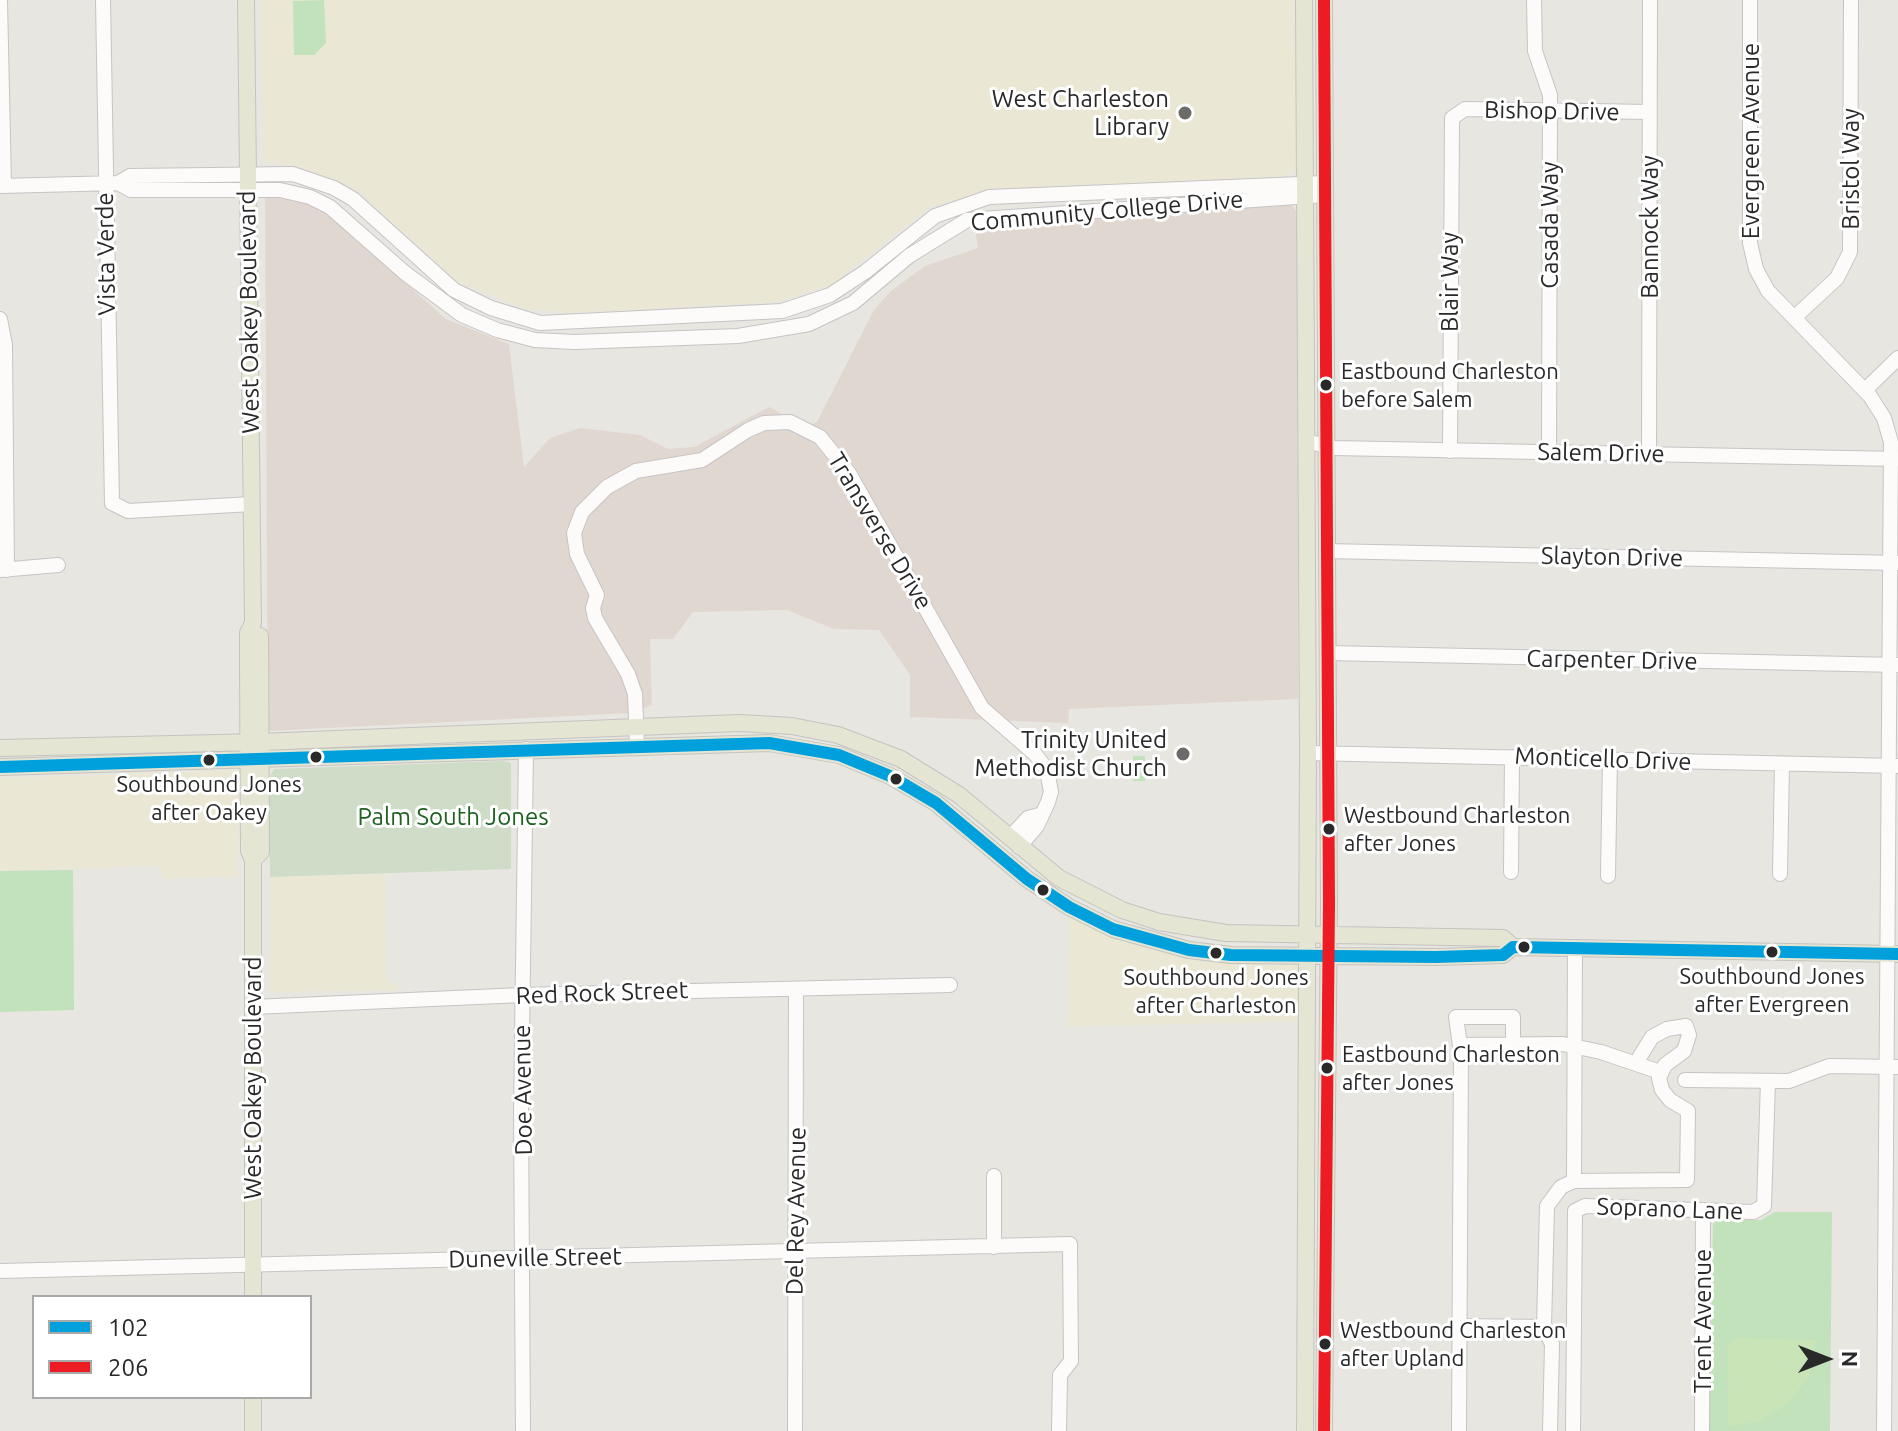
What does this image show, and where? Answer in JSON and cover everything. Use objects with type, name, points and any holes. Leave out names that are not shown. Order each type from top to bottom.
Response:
[{"type":"main road","name":"West Oakey Boulevard","points":[[246,0],[253,623],[248,633],[254,751],[249,851],[253,860],[253,1295]]},
{"type":"main road","points":[[1304,0],[1308,753],[1305,1431]]},
{"type":"main road","points":[[1324,0],[1329,933],[1324,1431]]},
{"type":"main road","points":[[1307,635],[1317,645],[1327,683]]},
{"type":"main road","points":[[0,767],[637,726],[757,723],[808,728],[855,740],[901,759],[951,790],[1020,847],[1099,900],[1159,922],[1226,933],[1503,938],[1513,947]]},
{"type":"main road","points":[[804,748],[808,728]]},
{"type":"main road","points":[[0,748],[254,751],[526,749],[758,742],[804,748],[855,761],[907,784],[936,803],[1069,907],[1138,937],[1205,953],[1503,955],[1513,947],[1579,947],[1891,954]]},
{"type":"main road","points":[[987,845],[1020,847]]},
{"type":"main road","points":[[1002,857],[1020,847]]},
{"type":"main road","points":[[1307,1256],[1327,1256]]},
{"type":"main road","points":[[253,1399],[253,1431]]},
{"type":"street","points":[[0,0],[2,185],[112,184],[131,190],[247,182]]},
{"type":"street","name":"Vista Verde","points":[[103,0],[112,184],[110,494],[115,507],[128,511],[252,504]]},
{"type":"street","name":"Casada Way","points":[[1534,0],[1535,51],[1548,87],[1550,110],[1549,452]]},
{"type":"street","name":"Bannock Way","points":[[1649,454],[1650,0]]},
{"type":"street","name":"Evergreen Avenue","points":[[1750,0],[1750,243],[1756,269],[1768,291],[1865,390],[1884,418],[1895,459],[1891,1376],[1884,1431]]},
{"type":"street","name":"Bristol Way","points":[[1795,317],[1837,278],[1850,252],[1851,0]]},
{"type":"street","name":"Bishop Drive","points":[[1455,114],[1465,109],[1650,112]]},
{"type":"street","name":"Blair Way","points":[[1450,451],[1450,124],[1455,114]]},
{"type":"street","name":"Community College Drive","points":[[247,182],[281,172],[334,188],[363,209],[435,276],[491,308],[540,323],[782,311],[818,300],[865,272],[935,216],[989,197],[1325,189]]},
{"type":"street","name":"Community College Drive","points":[[247,182],[297,193],[330,207],[432,295],[482,325],[535,340],[603,341],[738,336],[790,329],[824,318],[853,303],[909,256],[967,220],[1305,189]]},
{"type":"street","points":[[1044,195],[1044,214]]},
{"type":"street","points":[[350,223],[363,209]]},
{"type":"street","points":[[818,300],[824,318]]},
{"type":"street","points":[[482,325],[491,308]]},
{"type":"street","points":[[0,319],[5,345],[4,570],[58,565]]},
{"type":"street","points":[[603,341],[604,322]]},
{"type":"street","points":[[1865,390],[1898,358]]},
{"type":"street","name":"Transverse Drive","points":[[637,746],[635,694],[628,674],[595,618],[593,608],[597,595],[577,554],[574,533],[582,512],[607,487],[636,471],[702,460],[764,423],[790,422],[820,437],[849,473],[982,708],[1042,762],[1051,792],[1037,826],[1020,847]]},
{"type":"street","name":"Salem Drive","points":[[1306,441],[1326,447],[1450,451],[1895,459]]},
{"type":"street","name":"Slayton Drive","points":[[1326,551],[1894,563]]},
{"type":"street","name":"Carpenter Drive","points":[[1327,653],[1894,665]]},
{"type":"street","name":"Doe Avenue","points":[[523,1431],[522,995],[526,749]]},
{"type":"street","name":"Monticello Drive","points":[[1308,753],[1893,766]]},
{"type":"street","points":[[1511,872],[1512,757]]},
{"type":"street","points":[[1608,876],[1610,759]]},
{"type":"street","points":[[1780,874],[1782,764]]},
{"type":"street","points":[[1574,1181],[1577,975],[1582,970],[1579,947]]},
{"type":"street","name":"Red Rock Street","points":[[253,1007],[522,995],[950,985]]},
{"type":"street","name":"Del Rey Avenue","points":[[795,1431],[796,990]]},
{"type":"street","points":[[1459,1431],[1460,1045],[1456,1017],[1513,1017],[1513,1044]]},
{"type":"street","points":[[1636,1063],[1652,1037],[1667,1029],[1686,1026],[1689,1035],[1684,1051],[1660,1072]]},
{"type":"street","points":[[1460,1045],[1576,1047],[1660,1072]]},
{"type":"street","points":[[1685,1080],[1789,1081],[1829,1066],[1891,1067]]},
{"type":"street","points":[[1550,1431],[1553,1425],[1552,1344],[1544,1327],[1545,1217],[1552,1196],[1574,1181],[1687,1180],[1688,1111],[1662,1090],[1660,1072]]},
{"type":"street","name":"Soprano Lane","points":[[1573,1431],[1575,1211],[1585,1206],[1753,1212],[1764,1206],[1768,1081]]},
{"type":"street","points":[[994,1176],[994,1247]]},
{"type":"street","name":"Trent Avenue","points":[[1702,1431],[1703,1210]]},
{"type":"street","name":"Duneville Street","points":[[0,1271],[1070,1244],[1071,1361],[1060,1375],[1059,1431]]},
{"type":"street","points":[[1459,1326],[1544,1327]]},
{"type":"shaded area","points":[[260,0],[1296,0],[1297,169],[1283,177],[994,189],[929,207],[831,285],[776,302],[571,313],[527,309],[459,283],[363,195],[341,182],[299,167],[264,162]]},
{"type":"shaded area","points":[[265,195],[306,202],[332,218],[446,319],[509,344],[524,467],[550,438],[580,428],[640,435],[668,449],[694,447],[769,407],[806,427],[817,422],[874,310],[891,291],[925,266],[978,248],[976,235],[980,228],[1058,218],[1291,203],[1297,213],[1298,699],[1069,709],[1068,723],[910,717],[910,675],[879,630],[834,629],[787,610],[693,612],[673,639],[650,639],[652,705],[631,713],[268,731]]},
{"type":"shaded area","points":[[238,770],[238,876],[163,879],[159,866],[0,871],[0,778]]},
{"type":"shaded area","points":[[385,873],[387,980],[397,985],[397,990],[270,992],[270,877]]},
{"type":"shaded area","points":[[1069,907],[1152,941],[1306,955],[1307,1021],[1067,1027]]},
{"type":"green space","points":[[324,0],[326,43],[314,55],[294,55],[293,1]]},
{"type":"green space","points":[[1133,756],[1145,756],[1145,781],[1133,781]]},
{"type":"green space","name":"Palm South Jones","points":[[511,763],[511,869],[270,877],[269,778],[274,769]]},
{"type":"green space","points":[[73,870],[74,1010],[0,1012],[0,871]]},
{"type":"green space","points":[[1775,1212],[1832,1212],[1830,1431],[1709,1431],[1713,1224],[1717,1220],[1761,1220]]},
{"type":"green space","points":[[1736,1338],[1815,1340],[1814,1356],[1809,1376],[1789,1403],[1758,1422],[1728,1426],[1728,1346]]},
{"type":"transit line","name":"206","points":[[1324,0],[1329,903],[1324,1431]]},
{"type":"transit line","name":"102","points":[[0,767],[769,743],[839,755],[890,776],[936,803],[1027,879],[1069,907],[1113,929],[1189,950],[1231,955],[1436,957],[1503,955],[1513,947],[1898,954]]},
{"type":"place","name":"West Charleston Library","points":[[1185,113]]},
{"type":"place","name":"Eastbound Charleston before Salem","points":[[1326,385]]},
{"type":"place","name":"Trinity United Methodist Church","points":[[1183,754]]},
{"type":"place","name":"Southbound Jones after Oakey","points":[[209,760]]},
{"type":"place","name":"Westbound Charleston after Jones","points":[[1329,829]]},
{"type":"place","name":"Southbound Jones after Evergreen","points":[[1772,952]]},
{"type":"place","name":"Southbound Jones after Charleston","points":[[1216,953]]},
{"type":"place","name":"Eastbound Charleston after Jones","points":[[1327,1068]]},
{"type":"place","name":"Westbound Charleston after Upland","points":[[1325,1344]]}]
